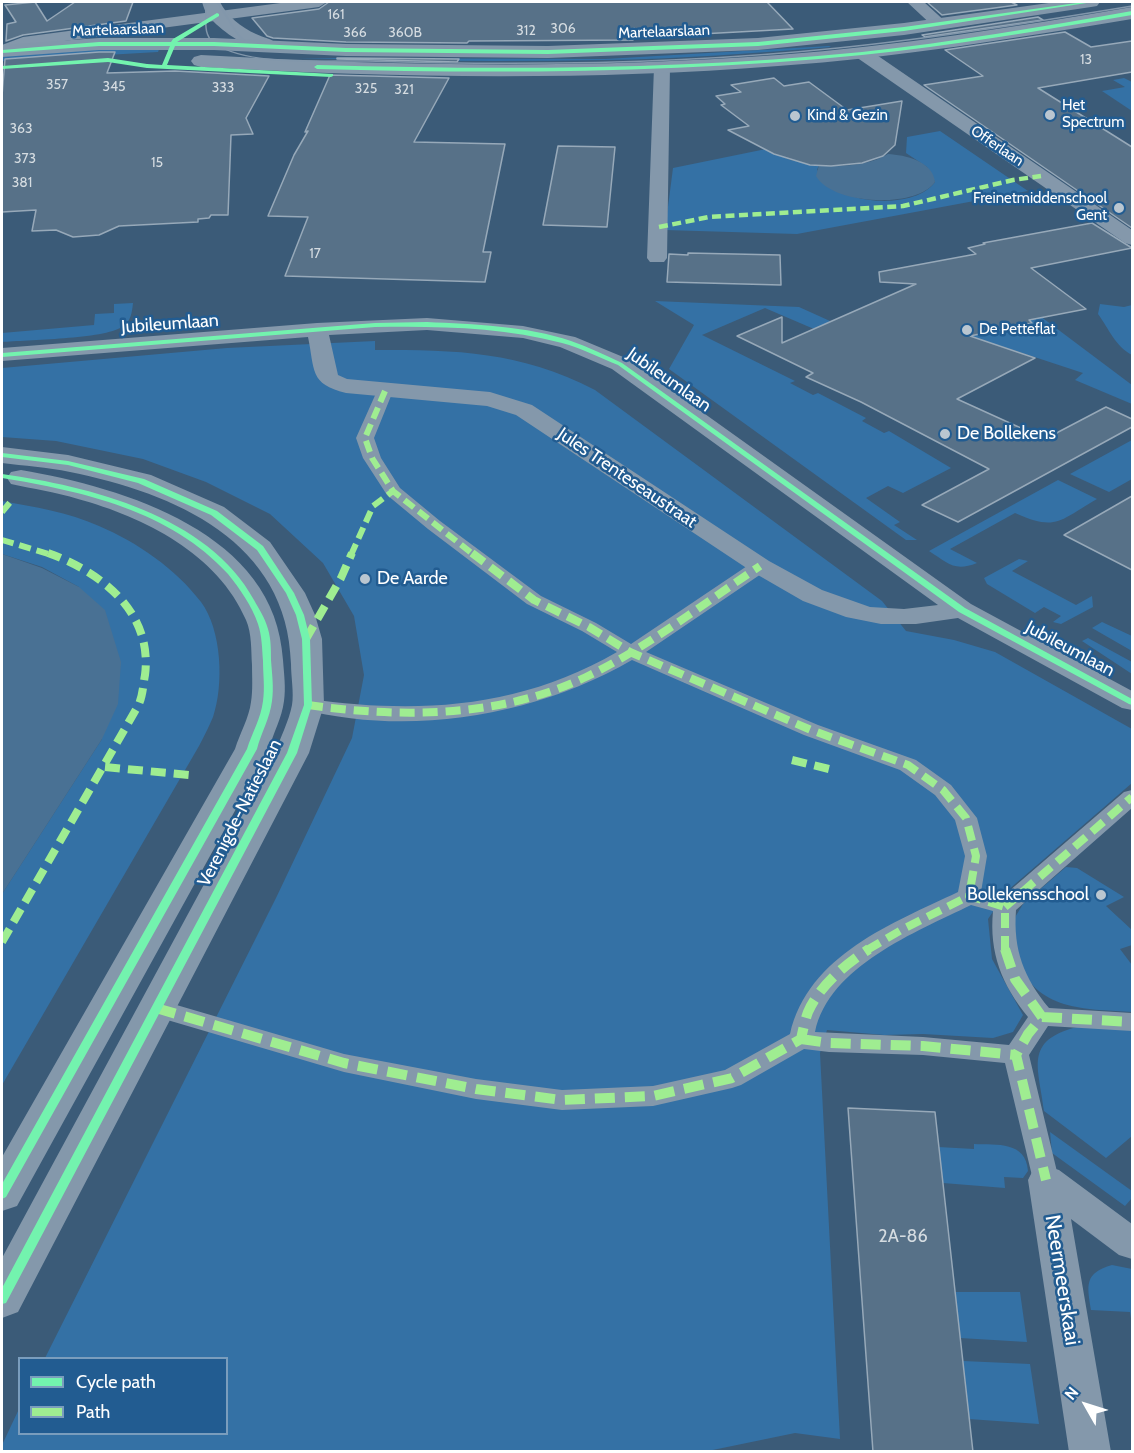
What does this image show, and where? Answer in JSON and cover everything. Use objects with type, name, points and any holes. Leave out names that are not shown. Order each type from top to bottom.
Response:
[{"type":"main road","name":"Martelaarslaan","points":[[2,51],[99,44],[242,41],[268,45],[368,50],[560,51],[758,44],[941,25],[1088,2]]},
{"type":"main road","name":"Martelaarslaan","points":[[2,68],[126,60],[201,61],[242,41]]},
{"type":"street","name":"Martelaarslaan","points":[[2,51],[23,42],[214,8],[319,2]]},
{"type":"street","points":[[915,2],[941,25]]},
{"type":"street","points":[[214,8],[242,41]]},
{"type":"street","name":"Martelaarslaan","points":[[201,61],[435,70],[662,67],[862,53],[1132,13]]},
{"type":"street","name":"Offerlaan","points":[[862,53],[1132,239]]},
{"type":"street","name":"Martelaarslaan","points":[[657,258],[662,67]]},
{"type":"street","name":"Jubileumlaan","points":[[2,355],[317,329],[427,324],[483,327],[567,342],[621,364],[962,610],[1132,702]]},
{"type":"street","name":"Jules Trenteseaustraat","points":[[317,329],[327,376],[332,382],[346,387],[490,399],[524,410],[760,566],[838,607],[871,615],[906,617],[962,610]]},
{"type":"street","points":[[385,391],[365,438],[372,458],[393,491],[434,525],[534,600],[589,627],[630,652],[811,730],[908,765],[943,790],[966,818],[976,856],[969,896]]},
{"type":"street","name":"Verenigde-Natieslaan","points":[[2,455],[68,463],[141,482],[214,513],[260,548],[280,575],[300,615],[306,639],[308,705],[292,753],[2,1299]]},
{"type":"street","name":"Verenigde-Natieslaan","points":[[2,476],[48,482],[113,500],[153,516],[206,549],[232,571],[253,602],[262,622],[268,670],[267,705],[252,749],[2,1194]]},
{"type":"street","points":[[308,705],[372,713],[409,714],[462,709],[535,696],[586,677],[630,652],[760,566]]},
{"type":"street","points":[[1042,1017],[1011,975],[1004,945],[1005,907],[1132,797]]},
{"type":"street","points":[[801,1039],[809,1010],[826,984],[887,937],[969,896],[1005,907]]},
{"type":"street","points":[[156,1008],[344,1063],[476,1089],[562,1100],[653,1096],[732,1078],[801,1039],[829,1043],[923,1046],[1016,1055],[1028,1034],[1042,1017]]},
{"type":"street","points":[[1042,1017],[1132,1022]]},
{"type":"street","name":"Neermeerskaai","points":[[1016,1055],[1046,1180],[1090,1452]]},
{"type":"street","name":"Neermeerskaai","points":[[1046,1180],[1132,1245]]},
{"type":"shaded area","points":[[160,47],[158,52],[2,61],[2,56],[74,50]]},
{"type":"shaded area","points":[[831,47],[632,59],[489,61],[298,58],[605,59]]},
{"type":"shaded area","points":[[1124,78],[1132,82],[1132,111],[1102,91],[1125,87],[1113,80]]},
{"type":"shaded area","points":[[940,131],[1028,191],[797,234],[665,230],[673,168],[766,149],[790,160],[819,165],[817,170],[855,197],[875,201],[898,200],[919,194],[935,182],[927,167],[906,153],[907,137]]},
{"type":"shaded area","points":[[888,154],[910,158],[924,164],[933,175],[935,182],[925,191],[911,197],[874,200],[839,193],[825,186],[816,176],[819,165],[854,165]]},
{"type":"shaded area","points":[[1016,298],[1132,385],[1132,404],[1075,380],[1083,373],[998,345],[984,355],[814,329],[765,308],[702,335],[795,381],[790,383],[813,395],[818,393],[866,418],[862,421],[884,433],[889,431],[951,468],[903,493],[888,486],[866,498],[900,522],[894,525],[917,540],[906,540],[669,369],[694,325],[655,301],[799,307],[850,330]]},
{"type":"shaded area","points":[[133,303],[129,320],[122,327],[113,331],[46,340],[2,342],[2,333],[94,325],[95,314],[114,313],[114,304]]},
{"type":"shaded area","points":[[1100,304],[1124,307],[1132,305],[1132,355],[1117,342],[1098,314]]},
{"type":"shaded area","points":[[375,341],[375,350],[461,352],[488,355],[540,367],[567,377],[595,390],[882,601],[906,631],[954,640],[995,652],[1132,729],[1132,783],[1007,891],[988,919],[992,959],[1023,1015],[1013,1032],[993,1038],[923,1034],[884,1035],[827,1030],[820,1053],[840,1439],[795,1433],[703,1452],[2,1452],[2,1445],[18,1411],[18,1435],[228,1435],[228,1357],[46,1357],[276,898],[352,738],[364,675],[354,616],[323,563],[270,514],[206,482],[143,459],[56,441],[2,437],[2,368],[227,348]]},
{"type":"shaded area","points":[[1132,440],[1132,479],[1109,492],[1070,474]]},
{"type":"shaded area","points":[[1058,480],[1097,499],[1058,521],[1040,522],[1015,513],[950,549],[977,563],[969,566],[952,565],[929,551]]},
{"type":"shaded area","points":[[2,501],[51,510],[87,521],[141,548],[168,568],[191,590],[208,614],[217,642],[220,674],[217,704],[199,746],[2,1085],[2,894],[102,739],[79,587],[42,567],[2,554]]},
{"type":"shaded area","points":[[2,554],[42,568],[79,587],[105,610],[121,662],[118,704],[102,739],[2,894]]},
{"type":"shaded area","points":[[1019,559],[1028,561],[1012,571],[1076,605],[1092,596],[1093,607],[1061,624],[1053,622],[1061,616],[1044,607],[1035,613],[987,584],[984,578]]},
{"type":"shaded area","points":[[1102,622],[1132,636],[1132,651],[1092,628]]},
{"type":"shaded area","points":[[1088,638],[1132,662],[1132,674],[1082,641]]},
{"type":"shaded area","points":[[1066,867],[1077,868],[1124,897],[1106,906],[1132,930],[1132,945],[1120,949],[1132,965],[1132,1012],[1084,1008],[1053,1000],[1040,992],[1020,965],[1011,924],[1023,904]]},
{"type":"shaded area","points":[[1077,1027],[1132,1029],[1132,1136],[1106,1158],[1044,1111],[1038,1058],[1048,1040]]},
{"type":"shaded area","points":[[1050,1132],[1132,1191],[1132,1198],[1125,1206],[1052,1153]]},
{"type":"shaded area","points":[[974,1144],[1001,1145],[1016,1150],[1026,1161],[1028,1171],[1023,1178],[1004,1177],[1005,1188],[943,1183],[938,1147],[974,1149]]},
{"type":"shaded area","points":[[1112,1265],[1132,1269],[1132,1325],[1130,1312],[1091,1310],[1089,1287],[1092,1276]]},
{"type":"shaded area","points":[[955,1292],[1020,1292],[1027,1342],[960,1338]]},
{"type":"shaded area","points":[[963,1361],[1030,1364],[1039,1424],[969,1419]]},
{"type":"building","points":[[35,2],[47,21],[75,2],[133,2],[126,21],[23,35],[6,41],[7,24],[16,22],[5,5]]},
{"type":"building","points":[[329,2],[767,2],[793,29],[645,37],[634,28],[633,40],[469,41],[467,43],[346,42],[273,38],[267,36],[252,18],[319,9]]},
{"type":"building","points":[[927,2],[1011,2],[1017,5],[942,15]]},
{"type":"building","points":[[1038,17],[1043,20],[925,37],[922,35]]},
{"type":"building","name":"Het Spectrum","points":[[1065,32],[1091,47],[1132,41],[1132,72],[1038,88],[1132,147],[1132,228],[924,85],[983,76],[945,50]]},
{"type":"building","points":[[115,52],[107,73],[175,71],[269,76],[246,118],[253,134],[231,135],[228,215],[211,215],[209,218],[198,219],[198,222],[119,226],[99,235],[73,237],[56,230],[32,231],[36,210],[2,212],[2,96],[5,59]]},
{"type":"building","points":[[337,58],[459,59],[457,62]]},
{"type":"building","points":[[330,75],[449,78],[414,142],[505,144],[483,252],[491,252],[485,282],[285,276],[308,217],[268,216],[294,155],[308,131],[305,132]]},
{"type":"building","points":[[774,78],[784,86],[809,82],[847,110],[902,101],[895,145],[883,156],[862,163],[831,166],[810,165],[774,154],[728,130],[749,126],[721,105],[725,104],[716,96],[741,92],[731,85]]},
{"type":"building","points":[[558,146],[615,147],[607,227],[543,225]]},
{"type":"building","points":[[1092,223],[1132,248],[1031,268],[1086,309],[1029,320],[1032,323],[970,336],[1035,358],[957,399],[1045,439],[1106,407],[1132,419],[1132,427],[958,522],[922,505],[989,469],[861,402],[806,377],[813,373],[737,336],[782,317],[782,343],[916,284],[880,282],[879,272],[976,254],[968,248],[985,244],[983,243]]},
{"type":"building","points":[[688,253],[780,255],[781,285],[667,282],[669,254],[688,255]]},
{"type":"building","points":[[1132,496],[1132,570],[1064,535]]},
{"type":"building","points":[[848,1108],[935,1112],[973,1452],[873,1452]]},
{"type":"tram line","points":[[205,2],[206,29],[210,39],[229,51],[246,56],[288,61],[485,63],[662,60],[779,53],[949,35],[1132,6]]},
{"type":"tram line","points":[[217,2],[241,38],[266,51]]},
{"type":"marked path","points":[[659,227],[709,217],[903,206],[1013,180],[1041,176]]},
{"type":"marked path","points":[[385,391],[365,438],[372,458],[393,491],[434,525],[534,600],[589,627],[630,652],[811,730],[908,765],[943,790],[966,818],[976,856],[969,896],[1005,907],[1003,940],[1009,966],[1022,991],[1042,1017],[1028,1034],[1016,1055],[1046,1180]]},
{"type":"marked path","points":[[306,639],[341,578],[373,506],[393,491]]},
{"type":"marked path","points":[[2,512],[12,500]]},
{"type":"marked path","points":[[2,540],[62,558],[88,571],[112,588],[130,608],[142,633],[146,662],[142,697],[138,706],[2,942]]},
{"type":"marked path","points":[[308,705],[371,713],[424,713],[481,707],[537,695],[563,687],[609,665],[675,624],[760,566]]},
{"type":"marked path","points":[[792,760],[833,770]]},
{"type":"marked path","points":[[105,767],[189,775]]},
{"type":"marked path","points":[[1005,907],[1132,797]]},
{"type":"marked path","points":[[156,1008],[344,1063],[476,1089],[562,1100],[653,1096],[732,1078],[801,1039],[810,1008],[839,971],[880,942],[969,896]]},
{"type":"marked path","points":[[1042,1017],[1132,1022]]},
{"type":"marked path","points":[[801,1039],[829,1043],[923,1046],[1016,1055]]},
{"type":"cycle path","points":[[2,51],[99,44],[214,44],[346,50],[548,52],[758,44],[904,29],[1091,2]]},
{"type":"cycle path","points":[[317,67],[522,70],[727,64],[897,49],[1132,13]]},
{"type":"cycle path","points":[[164,67],[175,40],[217,15]]},
{"type":"cycle path","points":[[2,68],[108,60],[147,66],[331,75]]},
{"type":"cycle path","points":[[2,355],[375,325],[427,324],[483,327],[523,332],[567,342],[620,364],[962,610],[1132,702]]},
{"type":"cycle path","points":[[2,455],[68,463],[141,481],[214,513],[260,548],[290,593],[300,615],[306,639],[308,705],[292,753],[2,1299]]},
{"type":"cycle path","points":[[2,476],[38,481],[114,501],[152,516],[187,536],[218,559],[244,587],[261,620],[266,640],[269,689],[267,706],[252,749],[2,1194]]},
{"type":"place","name":"Het Spectrum","points":[[1050,115]]},
{"type":"place","name":"Kind & Gezin","points":[[795,116]]},
{"type":"place","name":"Freinetmiddenschool Gent","points":[[1119,208]]},
{"type":"place","name":"De Petteflat","points":[[967,330]]},
{"type":"place","name":"De Bollekens","points":[[945,434]]},
{"type":"place","name":"De Aarde","points":[[365,579]]},
{"type":"place","name":"Bollekensschool","points":[[1101,895]]}]
